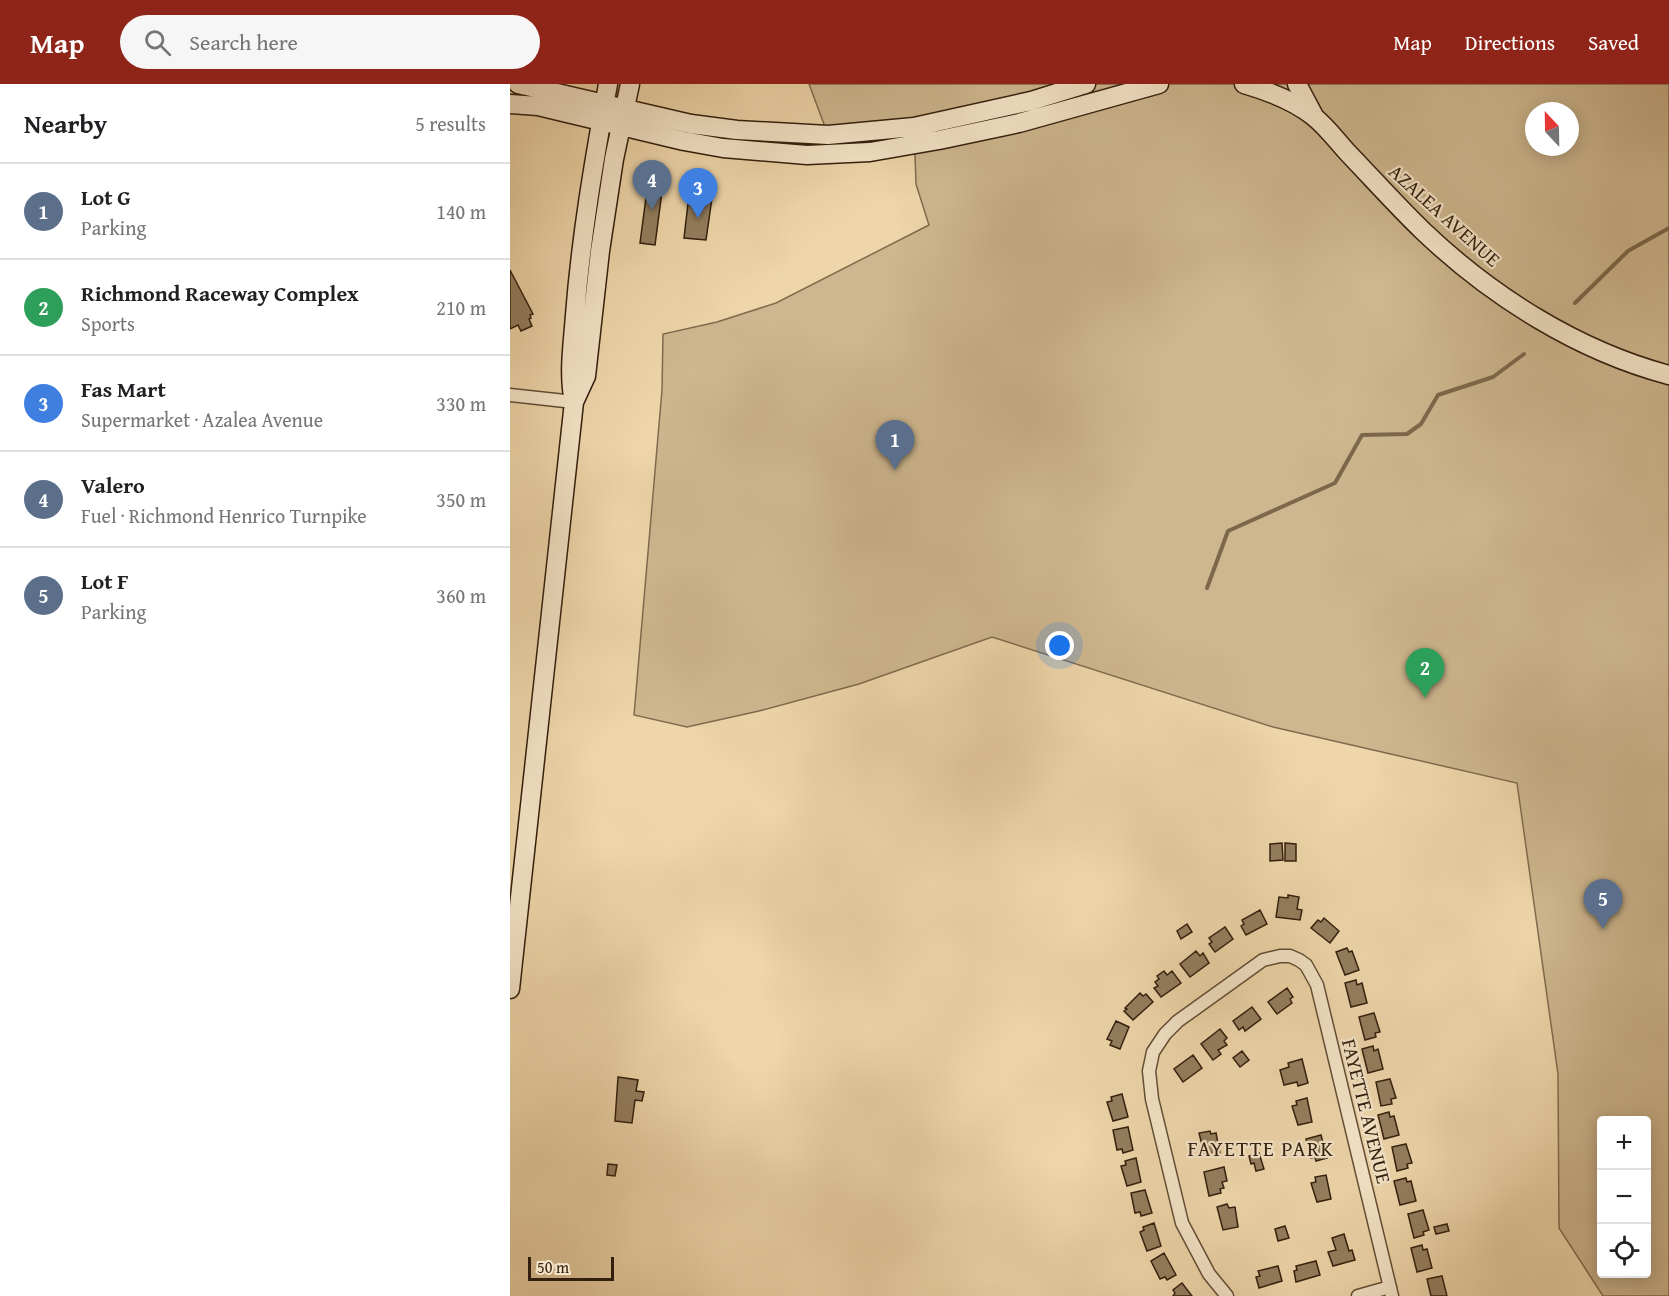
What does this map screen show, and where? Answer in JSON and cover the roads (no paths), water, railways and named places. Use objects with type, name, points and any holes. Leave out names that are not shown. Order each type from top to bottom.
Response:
[{"type":"street","points":[[518,84],[604,103],[623,117],[723,148],[807,155],[860,153],[939,141],[1019,123],[1159,84]]},
{"type":"street","points":[[510,989],[513,937],[574,402],[570,378],[578,273],[608,84]]},
{"type":"street","points":[[574,402],[586,376],[600,250],[614,159],[630,84]]},
{"type":"street","points":[[510,104],[538,106],[601,121],[623,117],[737,130],[828,135],[925,125],[1031,101],[1086,84]]},
{"type":"street","name":"AZALEA AVENUE","points":[[1244,84],[1275,94],[1314,116]]},
{"type":"street","name":"AZALEA AVENUE","points":[[1297,84],[1314,116],[1396,204],[1456,260],[1510,300],[1560,330],[1618,357],[1669,375]]},
{"type":"street","points":[[510,395],[574,402]]},
{"type":"street","name":"FAYETTE AVENUE","points":[[1227,1296],[1209,1274],[1182,1223],[1154,1109],[1149,1071],[1156,1046],[1178,1021],[1259,962],[1280,956],[1290,956],[1306,965],[1317,985],[1391,1292]]},
{"type":"street","points":[[1358,1296],[1391,1292]]},
{"type":"waterway","points":[[1575,303],[1628,251],[1669,228]]},
{"type":"waterway","points":[[1207,588],[1228,531],[1335,483],[1362,435],[1407,434],[1421,424],[1438,395],[1493,377],[1524,354]]},
{"type":"place","name":"Valero","points":[[652,210]]},
{"type":"place","name":"Fas Mart","points":[[698,218]]},
{"type":"place","name":"Lot G","points":[[895,470]]},
{"type":"place","name":"Richmond Raceway Complex","points":[[1425,698]]},
{"type":"place","name":"Lot F","points":[[1603,929]]},
{"type":"district","name":"FAYETTE PARK","points":[[1261,1148]]}]
